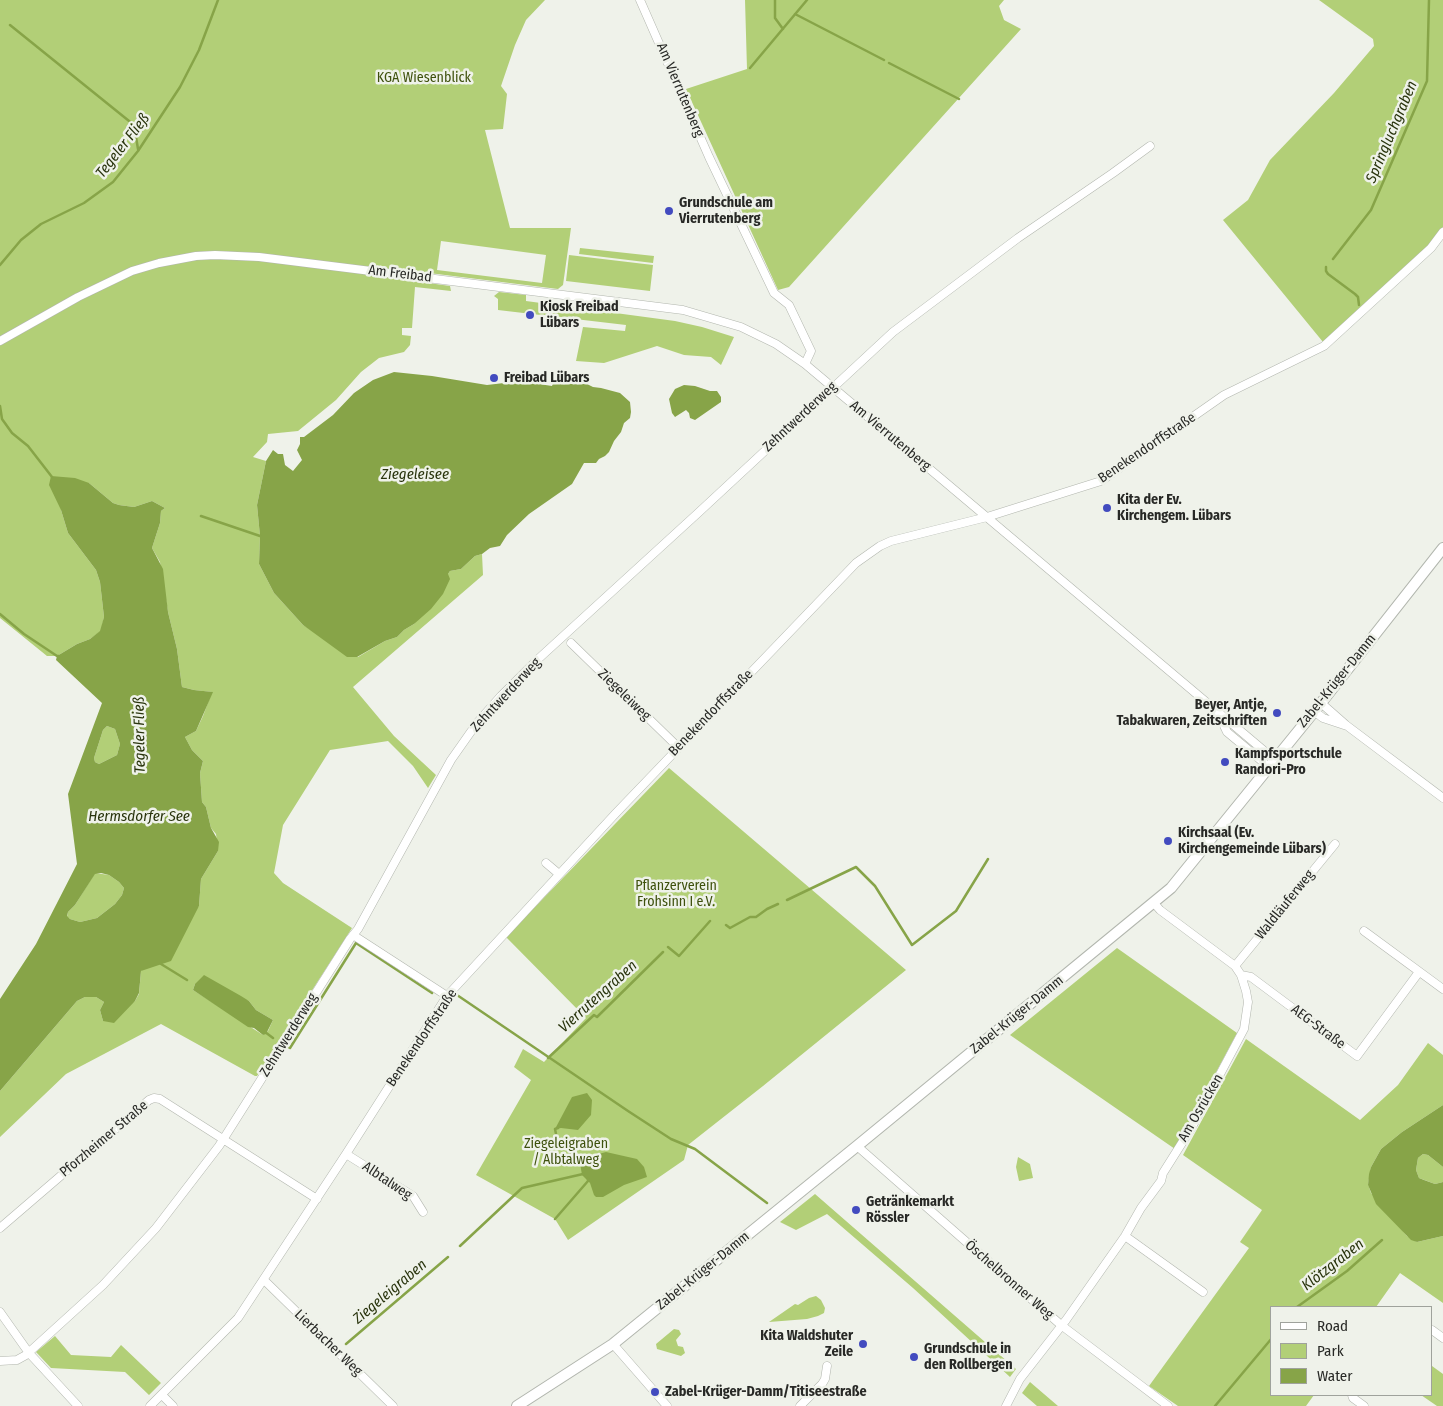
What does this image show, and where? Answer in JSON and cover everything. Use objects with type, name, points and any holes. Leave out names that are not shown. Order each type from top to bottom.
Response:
[{"type":"street","name":"Am Vierrutenberg","points":[[640,0],[709,156],[774,293],[789,305],[811,351],[805,364],[1218,712],[1227,732],[1272,763]]},
{"type":"street","name":"Zehntwerderweg","points":[[0,1361],[17,1360],[29,1353],[103,1285],[156,1228],[223,1139],[382,887],[451,760],[477,723],[494,704],[536,661],[893,332],[1018,238],[1150,146]]},
{"type":"street","name":"Benekendorffstraße","points":[[150,1406],[238,1318],[447,996],[678,747],[856,563],[880,546],[891,541],[987,517],[1101,481],[1224,395],[1324,346],[1431,248],[1443,232]]},
{"type":"street","name":"Am Freibad","points":[[0,341],[78,296],[132,271],[159,263],[196,256],[234,255],[683,310],[758,335],[776,344],[805,364]]},
{"type":"street","name":"Zabel-Krüger-Damm","points":[[517,1406],[613,1344],[1171,888],[1443,548]]},
{"type":"street","name":"Ziegeleiweg","points":[[570,643],[678,747]]},
{"type":"street","points":[[1317,707],[1323,718],[1346,725],[1443,798]]},
{"type":"street","name":"Waldläuferweg","points":[[1235,966],[1335,844]]},
{"type":"street","points":[[546,863],[560,874]]},
{"type":"street","name":"Am Osrücken","points":[[1006,1406],[1020,1379],[1125,1236],[1161,1181],[1162,1173],[1192,1126],[1244,1029],[1248,1002],[1241,975],[1235,966],[1154,903]]},
{"type":"street","points":[[1364,931],[1443,989]]},
{"type":"street","points":[[353,935],[447,996]]},
{"type":"street","name":"AEG-Straße","points":[[1241,975],[1251,977],[1357,1056],[1420,972]]},
{"type":"street","name":"Pforzheimer Straße","points":[[0,1228],[149,1100],[160,1099],[317,1199]]},
{"type":"street","name":"Öschelbronner Weg","points":[[857,1146],[1061,1325],[1168,1406]]},
{"type":"street","name":"Albtalweg","points":[[346,1154],[413,1196],[423,1212]]},
{"type":"street","points":[[1125,1236],[1203,1292]]},
{"type":"street","name":"Lierbacher Weg","points":[[264,1280],[393,1406]]},
{"type":"street","points":[[0,1312],[29,1353],[78,1406]]},
{"type":"street","points":[[613,1344],[667,1406]]},
{"type":"street","points":[[800,1406],[825,1380],[827,1366]]},
{"type":"street","points":[[162,1395],[173,1406]]},
{"type":"street","points":[[1352,1396],[1364,1406]]},
{"type":"green space","name":"KGA Wiesenblick","points":[[0,0],[545,0],[526,20],[501,86],[507,94],[503,129],[485,130],[510,228],[571,228],[563,285],[558,289],[429,273],[421,282],[450,286],[451,291],[415,287],[412,328],[402,328],[402,335],[411,336],[410,345],[404,352],[379,358],[361,372],[336,400],[298,431],[268,434],[267,442],[253,457],[266,461],[257,505],[260,536],[259,564],[274,593],[303,625],[358,657],[385,641],[397,637],[414,624],[450,571],[461,569],[475,556],[482,554],[483,575],[353,687],[394,736],[436,775],[428,788],[413,766],[388,741],[330,750],[283,825],[274,873],[283,883],[352,928],[257,1076],[161,1024],[66,1074],[0,1137],[0,1091],[77,1001],[85,997],[96,997],[104,1002],[100,1010],[103,1021],[135,1001],[139,994],[141,971],[199,906],[201,879],[218,851],[216,834],[211,828],[206,807],[202,802],[200,773],[203,761],[192,750],[185,737],[196,731],[212,692],[182,687],[177,649],[168,612],[160,562],[152,548],[160,523],[161,511],[165,508],[152,501],[134,507],[119,505],[113,503],[89,483],[61,510],[68,533],[96,570],[100,582],[104,617],[101,631],[90,639],[77,644],[57,656],[47,656],[0,618]],"holes":[[[441,241],[546,255],[542,283],[437,270]],[[195,984],[249,1001],[256,1010],[273,1020],[268,1031],[263,1035],[193,990]]]},
{"type":"green space","points":[[745,0],[1004,0],[999,6],[1004,20],[1021,29],[789,287],[778,290],[686,89],[747,69]]},
{"type":"green space","points":[[1319,0],[1443,0],[1443,227],[1428,246],[1323,342],[1223,220],[1248,200],[1270,160],[1334,93],[1374,46],[1373,39]]},
{"type":"green space","points":[[580,248],[654,256],[653,263],[579,254]]},
{"type":"green space","points":[[569,255],[653,265],[650,291],[566,281]]},
{"type":"green space","points":[[499,292],[526,295],[526,301],[675,321],[734,337],[721,365],[711,357],[684,355],[657,346],[604,363],[576,361],[583,327],[625,331],[626,325],[498,310],[498,299],[494,296]]},
{"type":"green space","points":[[107,726],[115,729],[120,744],[117,755],[99,764],[95,762],[94,758],[103,730]]},
{"type":"green space","name":"Pflanzerverein Frohsinn I e.V.","points":[[669,768],[906,970],[688,1145],[684,1160],[568,1240],[555,1219],[476,1175],[531,1080],[514,1067],[523,1049],[544,1062],[586,1018],[506,937]]},
{"type":"green space","points":[[95,873],[109,875],[119,882],[124,888],[122,895],[115,904],[97,918],[80,922],[70,919],[67,917],[68,912],[75,905]]},
{"type":"green space","points":[[1117,948],[1237,1033],[1175,1149],[1010,1035]]},
{"type":"green space","points":[[1246,1039],[1360,1120],[1398,1085],[1428,1043],[1443,1055],[1443,1105],[1402,1132],[1381,1149],[1371,1167],[1368,1184],[1371,1193],[1407,1236],[1417,1242],[1443,1236],[1443,1303],[1400,1273],[1377,1306],[1270,1306],[1270,1396],[1313,1396],[1306,1406],[1178,1406],[1149,1386],[1249,1248],[1240,1242],[1262,1210],[1183,1155]]},
{"type":"green space","points":[[1423,1154],[1428,1155],[1443,1167],[1443,1182],[1435,1184],[1419,1178],[1416,1170],[1418,1158]]},
{"type":"green space","points":[[1018,1157],[1030,1164],[1033,1178],[1019,1181],[1016,1167]]},
{"type":"green space","points":[[815,1194],[1016,1369],[1010,1377],[913,1288],[827,1214],[796,1230],[780,1222]]},
{"type":"green space","points":[[816,1296],[821,1300],[825,1308],[824,1313],[807,1319],[769,1322],[795,1304],[798,1305]]},
{"type":"green space","points":[[674,1329],[679,1330],[681,1334],[676,1340],[678,1346],[683,1347],[685,1353],[681,1356],[657,1349],[656,1344]]},
{"type":"green space","points":[[55,1336],[71,1355],[111,1357],[121,1345],[161,1383],[149,1395],[125,1372],[51,1368],[36,1352]]},
{"type":"green space","points":[[1433,1367],[1443,1374],[1443,1406],[1437,1406],[1422,1396],[1433,1396]]},
{"type":"green space","points":[[1030,1382],[1058,1406],[1037,1406],[1022,1393]]},
{"type":"water","name":"Ziegeleisee","points":[[394,372],[487,385],[520,379],[552,386],[554,381],[559,378],[571,379],[571,384],[587,384],[620,393],[630,402],[631,412],[630,418],[624,423],[621,432],[605,456],[596,463],[584,463],[572,484],[529,514],[507,535],[500,546],[490,548],[482,554],[475,556],[461,569],[450,571],[448,574],[450,579],[443,594],[431,609],[414,624],[397,637],[385,641],[357,657],[347,657],[303,625],[274,593],[259,564],[260,536],[257,505],[266,461],[273,450],[278,454],[283,454],[285,465],[293,471],[302,460],[297,450],[300,444],[300,437],[304,437],[333,415],[354,393],[373,380]]},
{"type":"water","points":[[684,385],[717,391],[721,397],[721,402],[695,420],[690,418],[686,410],[675,417],[672,413],[669,399],[675,389]]},
{"type":"water","name":"Hermsdorfer See","points":[[51,476],[75,478],[89,483],[113,503],[119,505],[134,507],[152,501],[165,508],[161,511],[160,523],[152,548],[163,569],[168,612],[177,649],[182,687],[213,692],[196,731],[185,737],[192,750],[203,761],[200,773],[202,802],[206,807],[211,828],[219,842],[218,851],[201,879],[199,906],[171,961],[141,971],[139,993],[135,1001],[114,1023],[103,1021],[100,1010],[104,1002],[96,997],[85,997],[77,1001],[0,1091],[0,999],[36,944],[77,864],[68,794],[102,703],[56,660],[57,656],[77,644],[90,639],[100,631],[104,617],[100,582],[96,570],[68,533],[61,510],[49,485]],"holes":[[[107,726],[115,729],[120,744],[117,755],[99,764],[95,762],[94,758],[103,730]],[[95,874],[109,875],[119,882],[124,888],[122,895],[115,904],[97,918],[80,922],[70,919],[67,916],[68,912],[75,905]]]},
{"type":"water","points":[[204,975],[249,1001],[256,1010],[273,1020],[266,1034],[263,1035],[254,1028],[248,1027],[193,990],[195,984]]},
{"type":"water","points":[[587,1093],[592,1100],[591,1115],[578,1130],[555,1129],[572,1097]]},
{"type":"water","points":[[1443,1105],[1443,1167],[1428,1155],[1423,1154],[1418,1158],[1416,1170],[1419,1178],[1435,1184],[1443,1182],[1443,1236],[1417,1242],[1411,1240],[1376,1204],[1368,1185],[1369,1174],[1381,1149],[1402,1132]]},
{"type":"water","points":[[606,1152],[637,1159],[644,1167],[647,1177],[624,1185],[603,1197],[596,1197],[590,1183],[582,1175],[580,1163],[591,1156]]},
{"type":"waterway","name":"Tegeler Fließ","points":[[0,265],[21,240],[41,224],[84,203],[113,182],[138,151],[180,87],[199,50],[218,0]]},
{"type":"waterway","points":[[775,0],[775,18],[783,29]]},
{"type":"waterway","points":[[750,68],[807,0]]},
{"type":"waterway","name":"Springluchgraben","points":[[1333,259],[1371,210],[1427,81],[1429,0]]},
{"type":"waterway","points":[[795,14],[884,60]]},
{"type":"waterway","points":[[10,25],[134,125],[138,149]]},
{"type":"waterway","points":[[889,63],[959,99]]},
{"type":"waterway","name":"Springluchgraben","points":[[1326,267],[1328,274],[1358,297],[1359,305]]},
{"type":"waterway","name":"Tegeler Fließ","points":[[0,406],[2,419],[12,433],[28,446],[52,477]]},
{"type":"waterway","points":[[201,516],[260,536]]},
{"type":"waterway","points":[[0,614],[24,634],[59,656]]},
{"type":"waterway","name":"Vierrutengraben","points":[[787,900],[856,867],[875,886],[912,945],[956,911],[988,859]]},
{"type":"waterway","name":"Vierrutengraben","points":[[726,925],[730,928],[750,917],[756,917],[778,904]]},
{"type":"waterway","name":"Vierrutengraben","points":[[668,947],[679,956],[710,921]]},
{"type":"waterway","points":[[286,1046],[290,1048],[356,943],[432,993]]},
{"type":"waterway","name":"Vierrutengraben","points":[[548,1058],[594,1015],[597,1017],[663,952]]},
{"type":"waterway","points":[[161,964],[187,980]]},
{"type":"waterway","points":[[457,995],[671,1139],[695,1149],[767,1203]]},
{"type":"waterway","points":[[265,1032],[273,1038]]},
{"type":"waterway","points":[[558,1128],[555,1129],[557,1139],[582,1165]]},
{"type":"waterway","name":"Ziegeleigraben","points":[[460,1246],[522,1188],[583,1174]]},
{"type":"waterway","points":[[555,1219],[588,1179]]},
{"type":"waterway","name":"Klötzgraben","points":[[1298,1306],[1347,1271],[1382,1240]]},
{"type":"waterway","name":"Ziegeleigraben","points":[[346,1344],[448,1257]]},
{"type":"waterway","name":"Klötzgraben","points":[[1215,1406],[1270,1340]]},
{"type":"place","name":"Grundschule am Vierrutenberg","points":[[669,211]]},
{"type":"place","name":"Kiosk Freibad Lübars","points":[[530,315]]},
{"type":"place","name":"Freibad Lübars","points":[[494,378]]},
{"type":"place","name":"Kita der Ev. Kirchengem. Lübars","points":[[1107,508]]},
{"type":"place","name":"Beyer, Antje, Tabakwaren, Zeitschriften","points":[[1277,713]]},
{"type":"place","name":"Kampfsportschule Randori-Pro","points":[[1225,762]]},
{"type":"place","name":"Kirchsaal (Ev. Kirchengemeinde Lübars)","points":[[1168,841]]},
{"type":"place","name":"Getränkemarkt Rössler","points":[[856,1210]]},
{"type":"place","name":"Kita Waldshuter Zeile","points":[[863,1344]]},
{"type":"place","name":"Grundschule in den Rollbergen","points":[[914,1357]]},
{"type":"place","name":"Zabel-Krüger-Damm/Titiseestraße","points":[[655,1392]]},
{"type":"park label","name":"Ziegeleigraben / Albtalweg","points":[[566,1152]]}]
